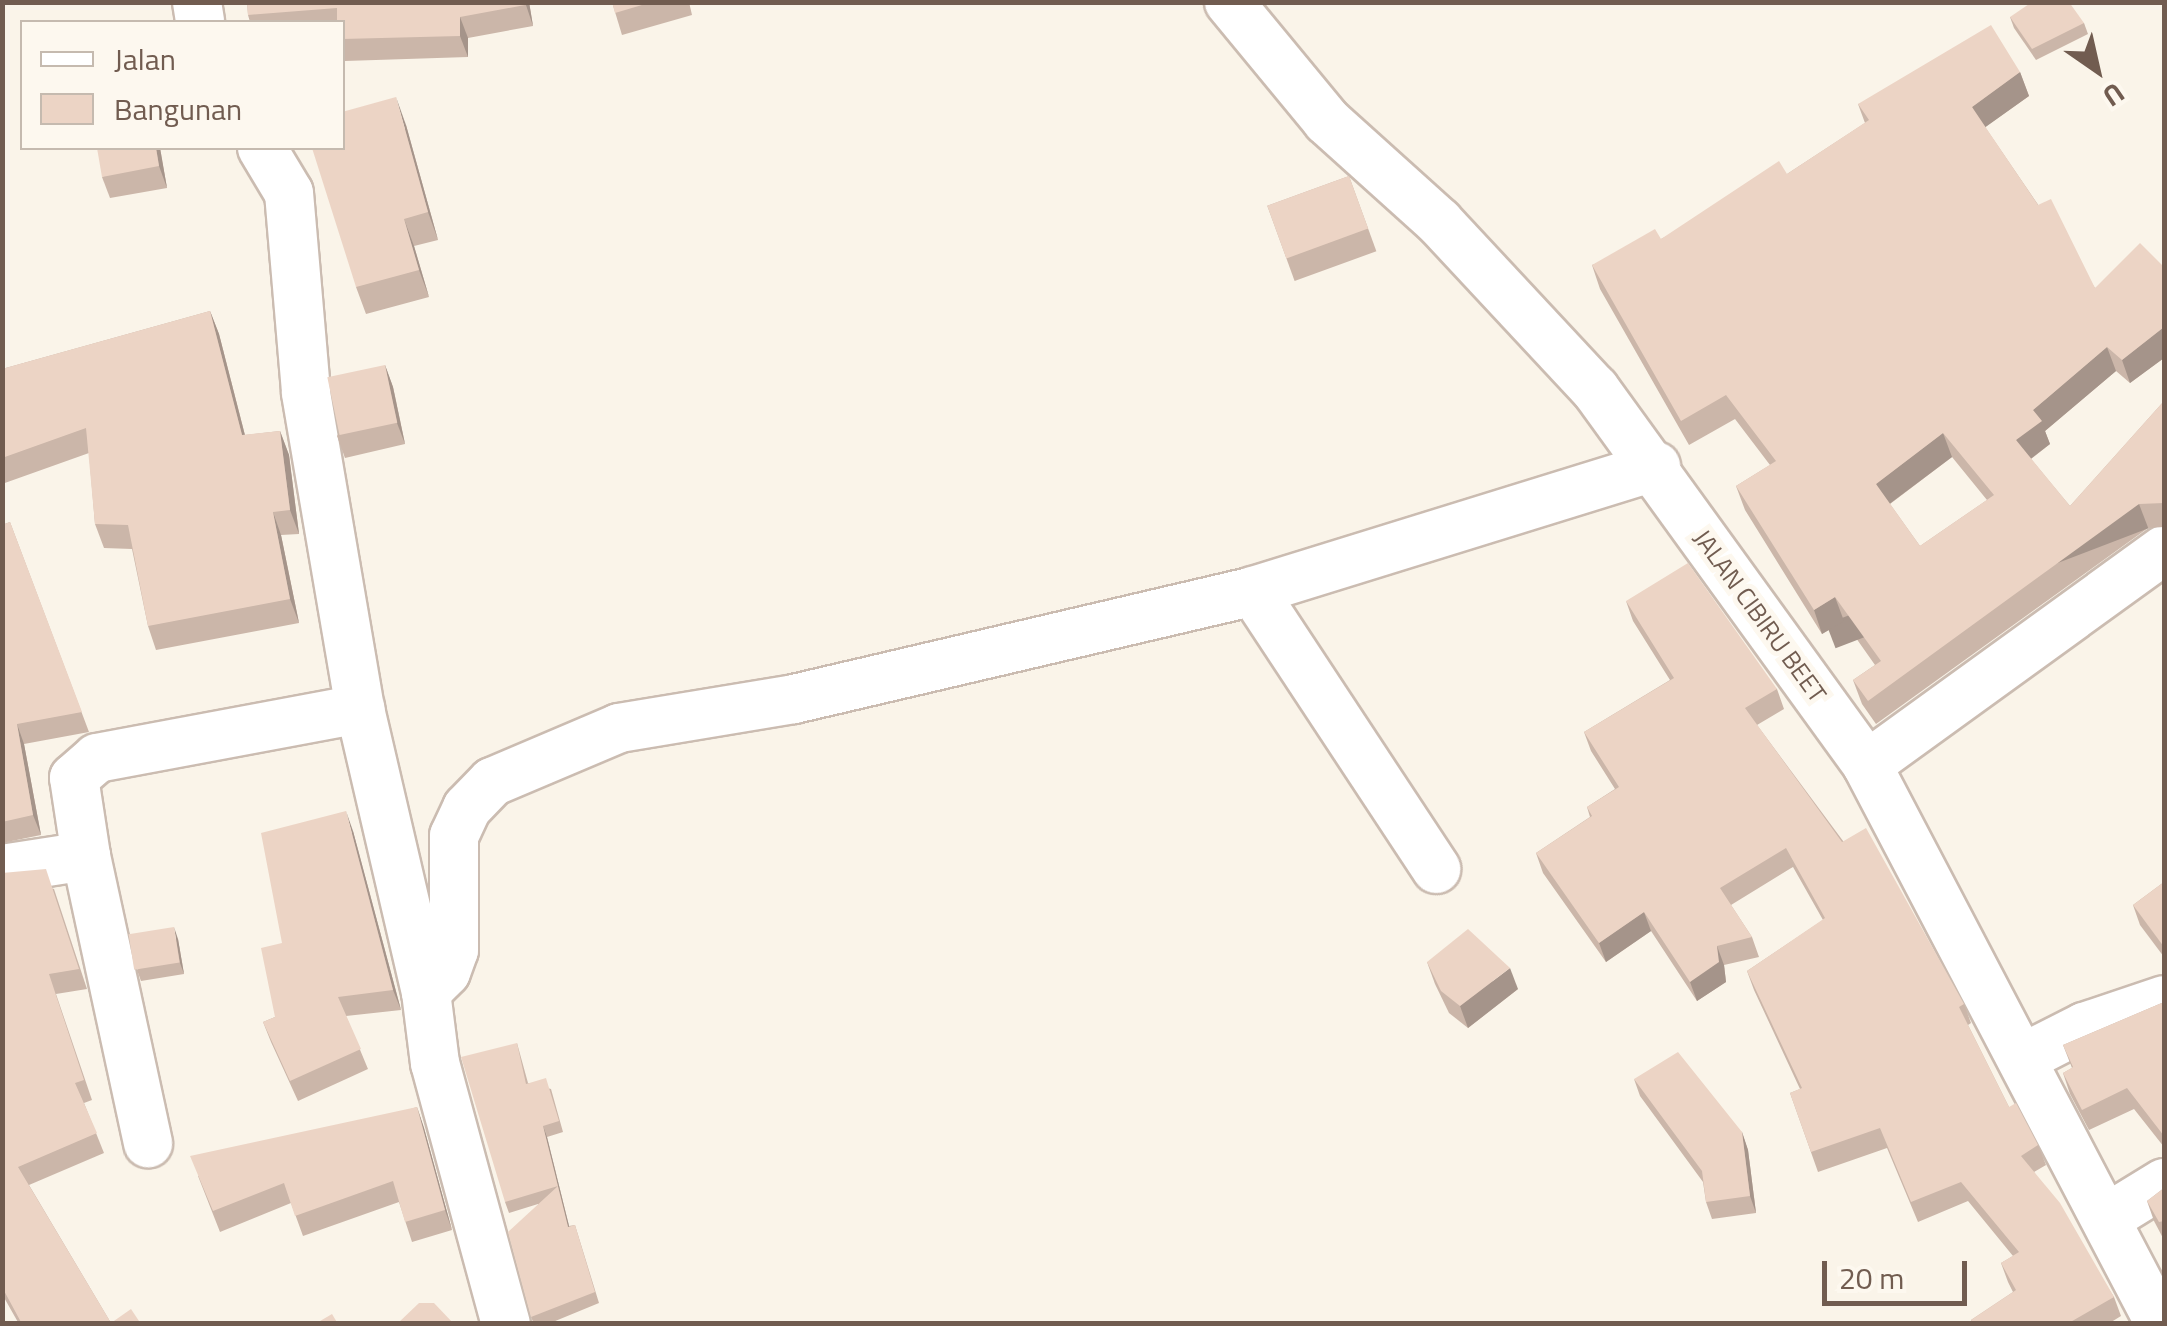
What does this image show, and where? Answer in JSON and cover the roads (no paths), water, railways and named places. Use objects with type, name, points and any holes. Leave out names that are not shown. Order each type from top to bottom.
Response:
[{"type":"street","name":"JALAN CIBIRU BEET","points":[[1228,2],[1327,121],[1438,222],[1595,389],[1656,466],[1867,765],[2024,1057],[2160,1324]]},
{"type":"street","points":[[263,150],[289,193],[306,392],[360,709],[426,992],[435,1063],[506,1324]]},
{"type":"street","points":[[426,992],[446,972],[454,950],[454,836],[467,808],[492,782],[619,728],[794,699],[1253,591],[1656,466]]},
{"type":"street","points":[[1867,765],[2164,550]]},
{"type":"street","points":[[1253,591],[1436,869]]},
{"type":"street","points":[[148,1144],[86,856],[74,778],[96,758],[360,709]]},
{"type":"street","points":[[2,869],[86,856]]},
{"type":"street","points":[[2024,1057],[2084,1026],[2164,1000]]},
{"type":"street","points":[[2107,1218],[2164,1184]]}]
